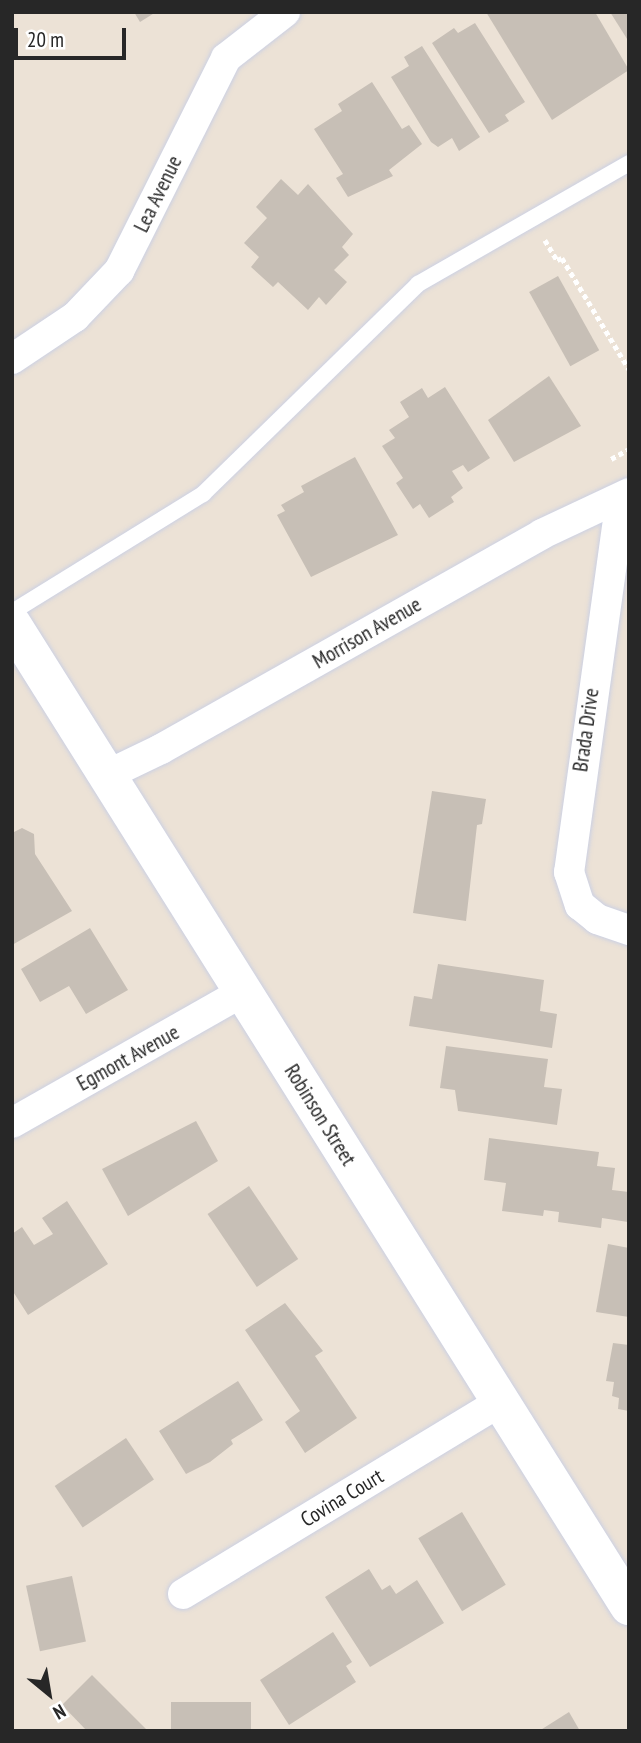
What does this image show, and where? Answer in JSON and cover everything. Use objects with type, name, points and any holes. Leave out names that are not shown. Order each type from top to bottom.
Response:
[{"type":"street","name":"Lea Avenue","points":[[12,359],[75,317],[119,271],[226,58],[285,12]]},
{"type":"street","name":"Morrison Avenue","points":[[107,775],[162,749],[541,534],[625,495]]},
{"type":"street","name":"Brada Drive","points":[[625,495],[569,872],[580,905],[597,919],[629,930]]},
{"type":"street","name":"Robinson Street","points":[[12,624],[629,1606]]},
{"type":"street","name":"Egmont Avenue","points":[[12,1123],[243,992]]},
{"type":"street","name":"Covina Court","points":[[183,1594],[500,1402]]},
{"type":"lane","points":[[12,612],[203,494],[418,284],[629,163]]},
{"type":"path","points":[[557,260],[562,258],[629,369]]},
{"type":"path","points":[[611,459],[629,449]]},
{"type":"building","points":[[134,12],[156,12],[140,22]]},
{"type":"building","points":[[486,12],[595,12],[629,70],[552,120]]},
{"type":"building","points":[[610,12],[629,12],[629,42]]},
{"type":"building","points":[[475,23],[525,102],[505,115],[509,121],[489,133],[432,43],[454,28],[458,33]]},
{"type":"building","points":[[422,46],[480,137],[459,151],[452,138],[438,147],[431,142],[391,77],[409,66],[404,57]]},
{"type":"building","points":[[372,82],[402,129],[409,125],[422,144],[389,170],[393,176],[348,197],[336,178],[343,174],[314,129],[342,111],[338,104]]},
{"type":"building","points":[[281,179],[298,195],[308,184],[353,234],[342,247],[349,255],[334,270],[347,282],[326,305],[319,297],[308,310],[278,282],[273,287],[251,267],[259,257],[244,243],[267,218],[256,207]]},
{"type":"building","points":[[558,276],[599,350],[570,366],[529,292]]},
{"type":"building","points":[[549,376],[581,426],[514,462],[488,420]]},
{"type":"building","points":[[445,387],[490,458],[468,472],[463,465],[452,471],[463,488],[451,497],[454,502],[429,518],[420,504],[413,509],[396,483],[403,478],[382,446],[395,438],[389,430],[409,417],[400,402],[422,388],[428,398]]},
{"type":"building","points":[[355,457],[398,535],[311,577],[277,515],[285,511],[281,505],[304,492],[301,486]]},
{"type":"building","points":[[432,791],[486,799],[482,824],[477,825],[466,921],[413,913]]},
{"type":"building","points":[[22,828],[34,834],[35,854],[72,911],[12,945],[12,833]]},
{"type":"building","points":[[90,928],[128,990],[86,1014],[69,986],[40,1002],[21,969]]},
{"type":"building","points":[[438,964],[544,980],[540,1011],[557,1014],[552,1048],[409,1026],[414,996],[432,999]]},
{"type":"building","points":[[446,1046],[548,1059],[544,1087],[562,1089],[557,1125],[458,1111],[455,1090],[440,1088]]},
{"type":"building","points":[[196,1121],[218,1161],[128,1216],[102,1169]]},
{"type":"building","points":[[489,1138],[599,1152],[597,1166],[615,1168],[612,1190],[629,1192],[628,1222],[602,1218],[601,1228],[558,1222],[559,1212],[544,1210],[543,1216],[502,1211],[506,1183],[484,1180]]},
{"type":"building","points":[[249,1186],[298,1259],[257,1287],[208,1214]]},
{"type":"building","points":[[67,1201],[108,1264],[28,1315],[12,1290],[12,1234],[22,1227],[34,1245],[53,1234],[42,1218]]},
{"type":"building","points":[[608,1244],[629,1248],[629,1317],[596,1312]]},
{"type":"building","points":[[285,1303],[323,1351],[315,1356],[357,1418],[305,1453],[285,1422],[300,1411],[245,1330]]},
{"type":"building","points":[[613,1343],[629,1345],[629,1411],[618,1409],[619,1398],[612,1396],[614,1382],[606,1381]]},
{"type":"building","points":[[238,1381],[263,1420],[231,1440],[233,1444],[210,1462],[186,1474],[159,1431]]},
{"type":"building","points":[[126,1438],[154,1479],[83,1528],[55,1486]]},
{"type":"building","points":[[462,1512],[506,1585],[462,1611],[418,1538]]},
{"type":"building","points":[[369,1569],[382,1590],[390,1585],[396,1594],[417,1580],[444,1623],[370,1667],[325,1597]]},
{"type":"building","points":[[72,1576],[86,1642],[40,1651],[26,1586]]},
{"type":"building","points":[[333,1632],[352,1662],[346,1666],[356,1682],[289,1725],[260,1680]]},
{"type":"building","points":[[92,1675],[148,1731],[87,1731],[62,1705]]},
{"type":"building","points":[[171,1702],[251,1702],[251,1731],[171,1731]]},
{"type":"building","points":[[569,1712],[580,1731],[539,1731]]}]
